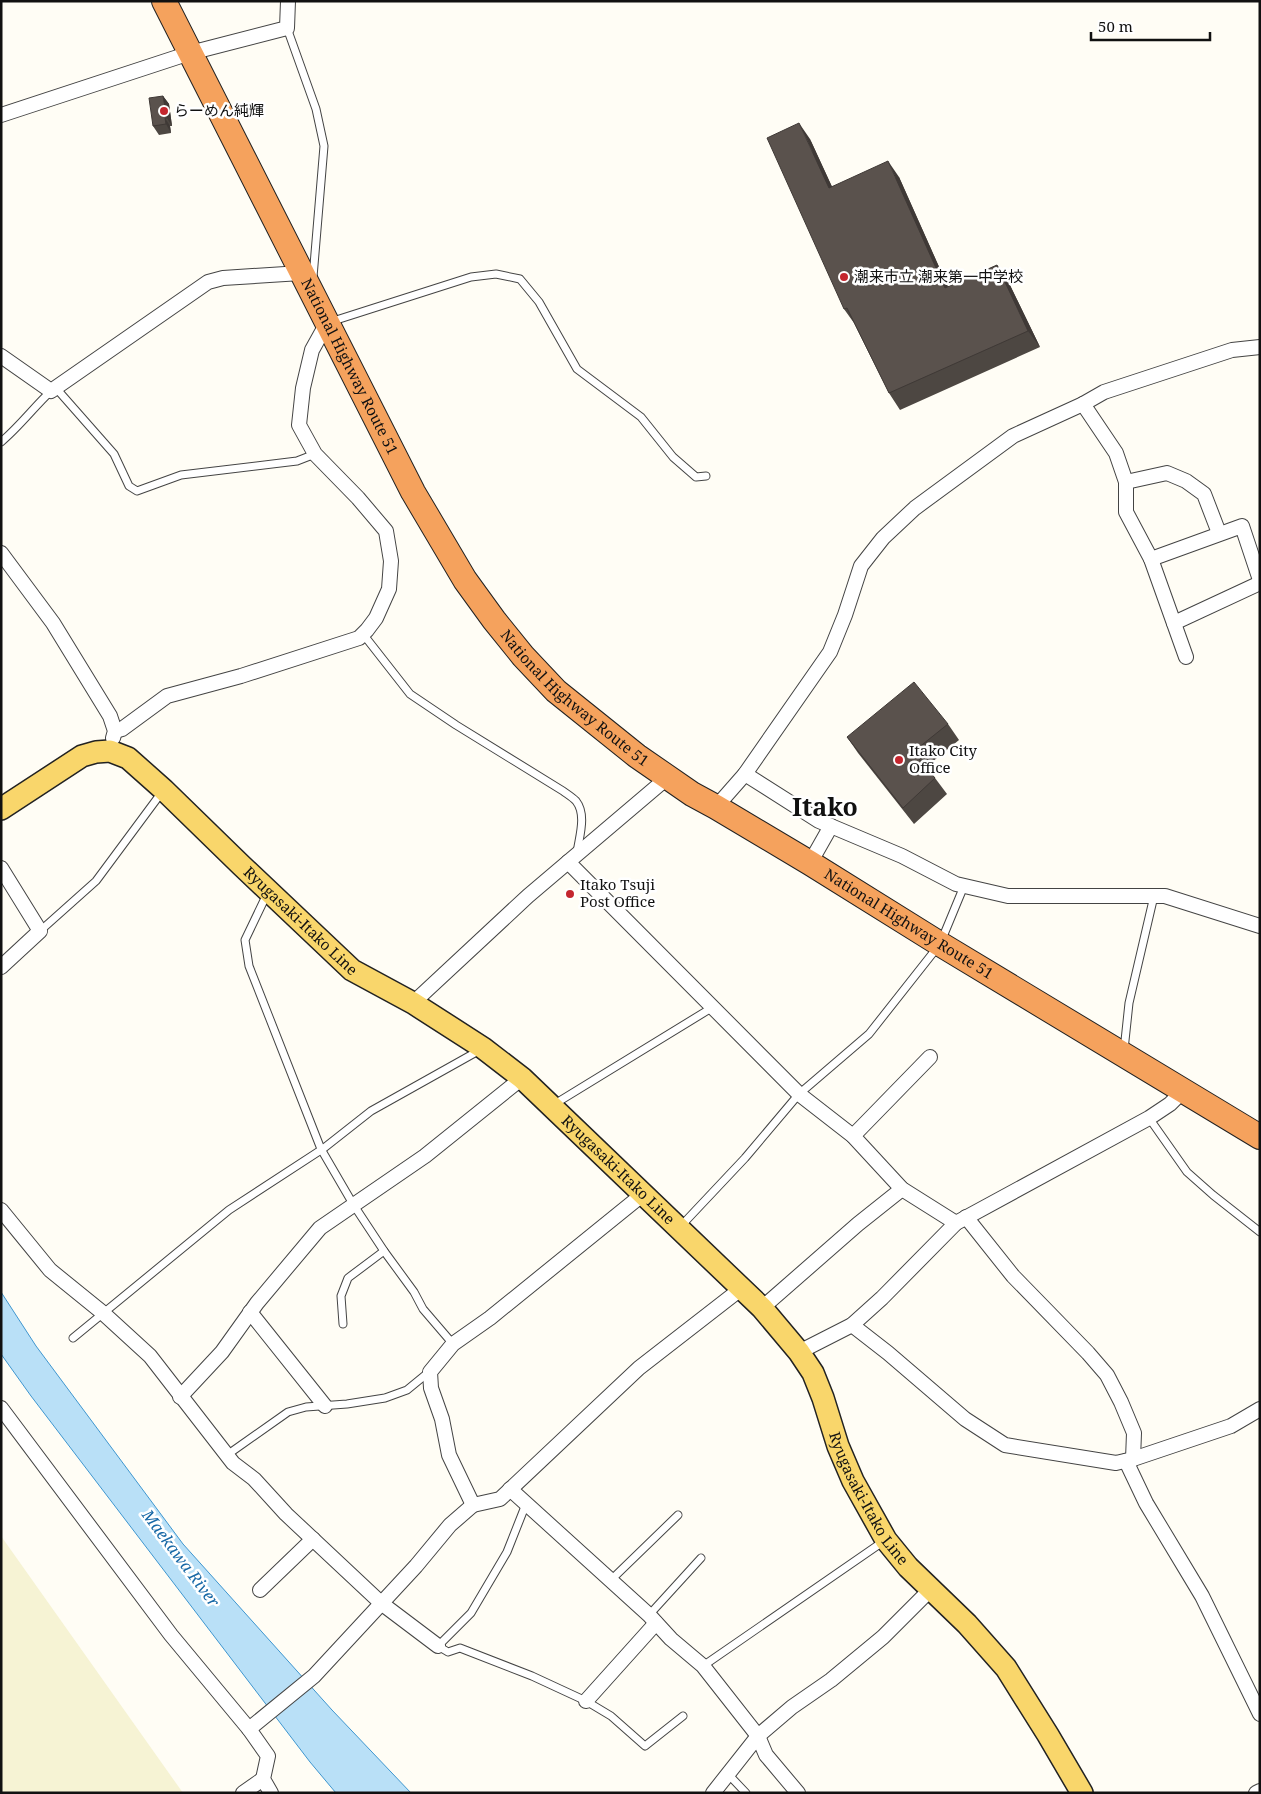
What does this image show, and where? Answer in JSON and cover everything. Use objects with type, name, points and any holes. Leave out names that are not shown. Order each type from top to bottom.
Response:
[{"type":"highway","name":"National Highway Route 51","points":[[164,1],[306,283],[431,523],[465,580],[494,620],[523,656],[556,691],[666,778],[810,863],[1182,1092],[1255,1129]]},
{"type":"main road","name":"Ryugasaki-Itako Line","points":[[112,741],[352,970],[413,1003],[482,1048],[522,1078],[762,1308],[800,1352],[813,1373],[853,1481],[886,1540],[908,1567],[967,1624],[1006,1668],[1082,1793]]},
{"type":"main road","points":[[1,808],[82,756],[96,752],[112,741]]},
{"type":"street","points":[[1,115],[190,54],[287,28],[288,1]]},
{"type":"street","points":[[1,356],[53,389],[208,282],[222,278],[306,283]]},
{"type":"street","points":[[112,741],[122,729],[167,696],[241,676],[359,638],[376,618],[389,589],[391,561],[386,531],[358,498],[315,454],[299,425],[303,388],[312,350],[327,323]]},
{"type":"street","points":[[716,807],[744,774],[830,652],[845,615],[861,566],[883,538],[916,508],[1013,436],[1083,404],[1104,392],[1232,350],[1260,347]]},
{"type":"street","points":[[1083,404],[1116,453],[1126,482],[1126,512],[1151,559],[1186,657]]},
{"type":"street","points":[[1126,482],[1167,473],[1186,481],[1204,494],[1219,534]]},
{"type":"street","points":[[1151,559],[1242,526],[1260,581],[1174,623]]},
{"type":"street","points":[[1,553],[53,623],[110,716],[112,741]]},
{"type":"street","points":[[744,774],[820,821],[902,856],[956,884],[1008,896],[1165,896],[1260,926]]},
{"type":"street","points":[[413,1003],[528,896],[666,778]]},
{"type":"street","points":[[810,863],[831,826]]},
{"type":"street","points":[[572,858],[798,1094],[853,1136],[902,1189],[961,1220],[1107,1375],[1134,1433],[1130,1460],[1146,1503],[1202,1596],[1260,1714]]},
{"type":"street","points":[[1,868],[40,931],[1,968]]},
{"type":"street","points":[[853,1136],[930,1057]]},
{"type":"street","points":[[180,1397],[222,1352],[250,1312],[320,1228],[425,1156],[522,1078]]},
{"type":"street","points":[[800,1352],[852,1324],[882,1298],[961,1220],[1149,1118],[1170,1104],[1182,1092]]},
{"type":"street","points":[[762,1308],[858,1224],[902,1189]]},
{"type":"street","points":[[473,1505],[449,1455],[442,1418],[431,1388],[430,1372],[453,1344],[490,1318],[642,1195]]},
{"type":"street","points":[[1,1210],[50,1270],[103,1313],[150,1356],[233,1463],[254,1479],[286,1514],[381,1603],[438,1646]]},
{"type":"street","points":[[249,1729],[314,1676],[416,1566],[450,1525],[473,1505],[500,1499],[638,1368],[742,1288]]},
{"type":"street","points":[[250,1312],[325,1406]]},
{"type":"street","points":[[852,1324],[965,1419],[1005,1445],[1116,1463],[1231,1426],[1260,1409]]},
{"type":"street","points":[[1,1408],[171,1635],[249,1729],[268,1756],[263,1779],[271,1793]]},
{"type":"street","points":[[510,1489],[611,1580],[671,1639],[704,1666],[758,1736],[766,1755],[798,1793]]},
{"type":"street","points":[[260,1590],[313,1539]]},
{"type":"street","points":[[713,1793],[758,1736],[792,1706],[831,1680],[883,1638],[931,1589]]},
{"type":"street","points":[[586,1701],[652,1619]]},
{"type":"street","points":[[242,1793],[263,1779]]},
{"type":"street","points":[[1256,1793],[1260,1791]]},
{"type":"lane","points":[[287,28],[316,109],[324,146],[306,283]]},
{"type":"lane","points":[[327,323],[471,277],[496,274],[520,279],[539,302],[578,369],[641,417],[673,457],[696,477],[706,476]]},
{"type":"lane","points":[[1,442],[12,433],[29,412],[53,389],[114,454],[129,486],[137,491],[181,475],[297,461],[315,454]]},
{"type":"lane","points":[[363,634],[410,694],[576,801],[581,811],[581,825],[572,858]]},
{"type":"lane","points":[[40,931],[96,881],[164,790]]},
{"type":"lane","points":[[678,1229],[745,1158],[798,1094],[869,1034],[940,944],[964,886]]},
{"type":"lane","points":[[268,891],[245,940],[249,966],[321,1149],[353,1204],[384,1251],[424,1309],[453,1344]]},
{"type":"lane","points":[[1123,1055],[1129,1003],[1154,896]]},
{"type":"lane","points":[[552,1106],[713,1007]]},
{"type":"lane","points":[[73,1338],[229,1210],[321,1149],[371,1111],[482,1048]]},
{"type":"lane","points":[[1149,1118],[1187,1172],[1260,1232]]},
{"type":"lane","points":[[343,1324],[341,1296],[348,1278],[384,1251]]},
{"type":"lane","points":[[226,1455],[288,1412],[306,1407],[385,1398],[407,1390],[430,1372]]},
{"type":"lane","points":[[526,1504],[507,1552],[471,1613],[438,1646],[448,1652],[460,1648],[532,1676],[586,1701],[612,1716],[646,1746],[683,1716]]},
{"type":"lane","points":[[611,1580],[678,1515]]},
{"type":"lane","points":[[704,1666],[886,1540]]},
{"type":"lane","points":[[652,1619],[700,1558]]},
{"type":"lane","points":[[728,1774],[746,1793]]},
{"type":"shaded area","points":[[1,1536],[183,1793],[1,1793]]},
{"type":"water","name":"Maekawa River","points":[[1,1292],[36,1346],[183,1544],[332,1710],[411,1793],[336,1793],[310,1762],[1,1354]]},
{"type":"building","points":[[163,96],[167,118],[165,118],[166,124],[153,126],[149,98]]},
{"type":"building","points":[[799,123],[829,188],[888,161],[945,288],[997,265],[1028,331],[889,393],[847,308],[844,309],[767,138]]},
{"type":"building","name":"Itako City Office","points":[[914,682],[948,724],[913,752],[935,778],[903,808],[847,737]]},
{"type":"place","name":"らーめん純輝","points":[[164,111]]},
{"type":"place","name":"潮来市立 潮来第一中学校","points":[[844,277]]},
{"type":"place","name":"Itako City Office","points":[[899,760]]},
{"type":"place","name":"Itako Tsuji Post Office","points":[[570,894]]},
{"type":"district","name":"Itako","points":[[825,807]]}]
